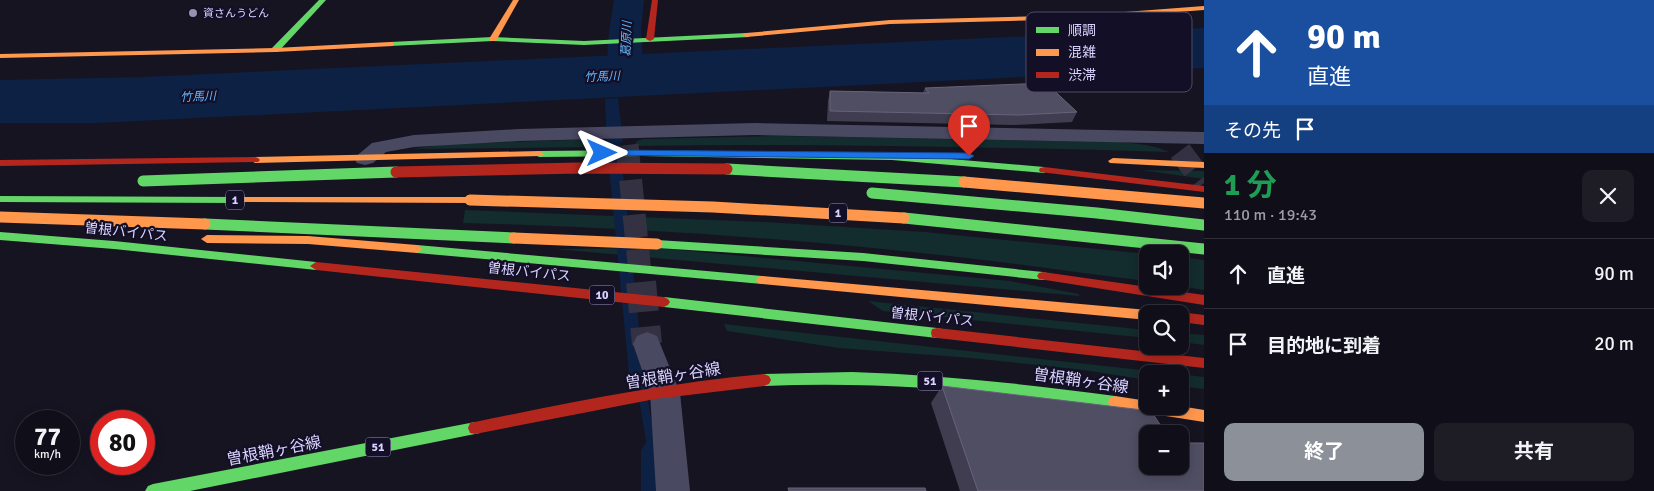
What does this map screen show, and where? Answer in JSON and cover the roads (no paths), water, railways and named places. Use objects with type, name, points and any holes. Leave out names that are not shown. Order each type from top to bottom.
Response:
[{"type":"main road","points":[[275,50],[323,0]]},
{"type":"main road","points":[[493,39],[516,0]]},
{"type":"main road","points":[[650,39],[655,0]]},
{"type":"main road","points":[[1170,0],[1186,9]]},
{"type":"main road","points":[[1148,12],[1204,8]]},
{"type":"main road","points":[[0,56],[275,50],[493,39],[584,43],[755,35],[890,22],[1026,19]]},
{"type":"main road","points":[[0,163],[195,162],[641,153],[892,157],[969,156],[1057,159]]},
{"type":"main road","points":[[892,157],[1030,168],[1204,189]]},
{"type":"main road","points":[[1106,161],[1204,165]]},
{"type":"main road","name":"1","points":[[544,181],[138,181],[483,169],[723,169],[914,177],[1204,203]]},
{"type":"main road","name":"1","points":[[863,193],[1096,213],[1204,225]]},
{"type":"main road","name":"1","points":[[0,199],[460,200],[727,207],[978,224],[1204,249]]},
{"type":"main road","points":[[0,217],[142,221],[772,249],[891,258],[1041,276],[1204,300]]},
{"type":"main road","name":"曽根バイパス","points":[[0,234],[498,283],[1204,362]]},
{"type":"main road","points":[[54,239],[176,239]]},
{"type":"main road","points":[[195,239],[308,240],[1139,313]]},
{"type":"main road","points":[[1189,319],[1204,320]]},
{"type":"main road","name":"曽根鞘ヶ谷線","points":[[153,491],[602,403],[718,385],[783,379],[872,377],[959,383],[1069,394],[1204,416]]},
{"type":"street","points":[[365,158],[379,147],[414,142],[519,135],[629,139],[755,129],[1052,134],[1175,144],[1204,138]]},
{"type":"street","points":[[647,344],[661,394],[673,491]]},
{"type":"water","points":[[1204,28],[1204,68],[1192,69],[1192,29]]},
{"type":"water","name":"竹馬川","points":[[1026,36],[1026,77],[97,123],[0,123],[0,80],[143,77]]},
{"type":"water","points":[[618,98],[623,142],[620,143],[641,347],[647,370],[644,379],[655,440],[660,491],[641,491],[641,450],[646,442],[636,379],[629,373],[607,147],[605,99]]},
{"type":"waterway","name":"葛原川","points":[[626,77],[625,30],[629,0]]},
{"type":"tunnel","points":[[627,145],[641,283]]},
{"type":"tunnel","points":[[1180,151],[1204,183]]},
{"type":"tunnel","points":[[641,282],[647,344]]},
{"type":"place","name":"資さんうどん","points":[[193,13]]}]
